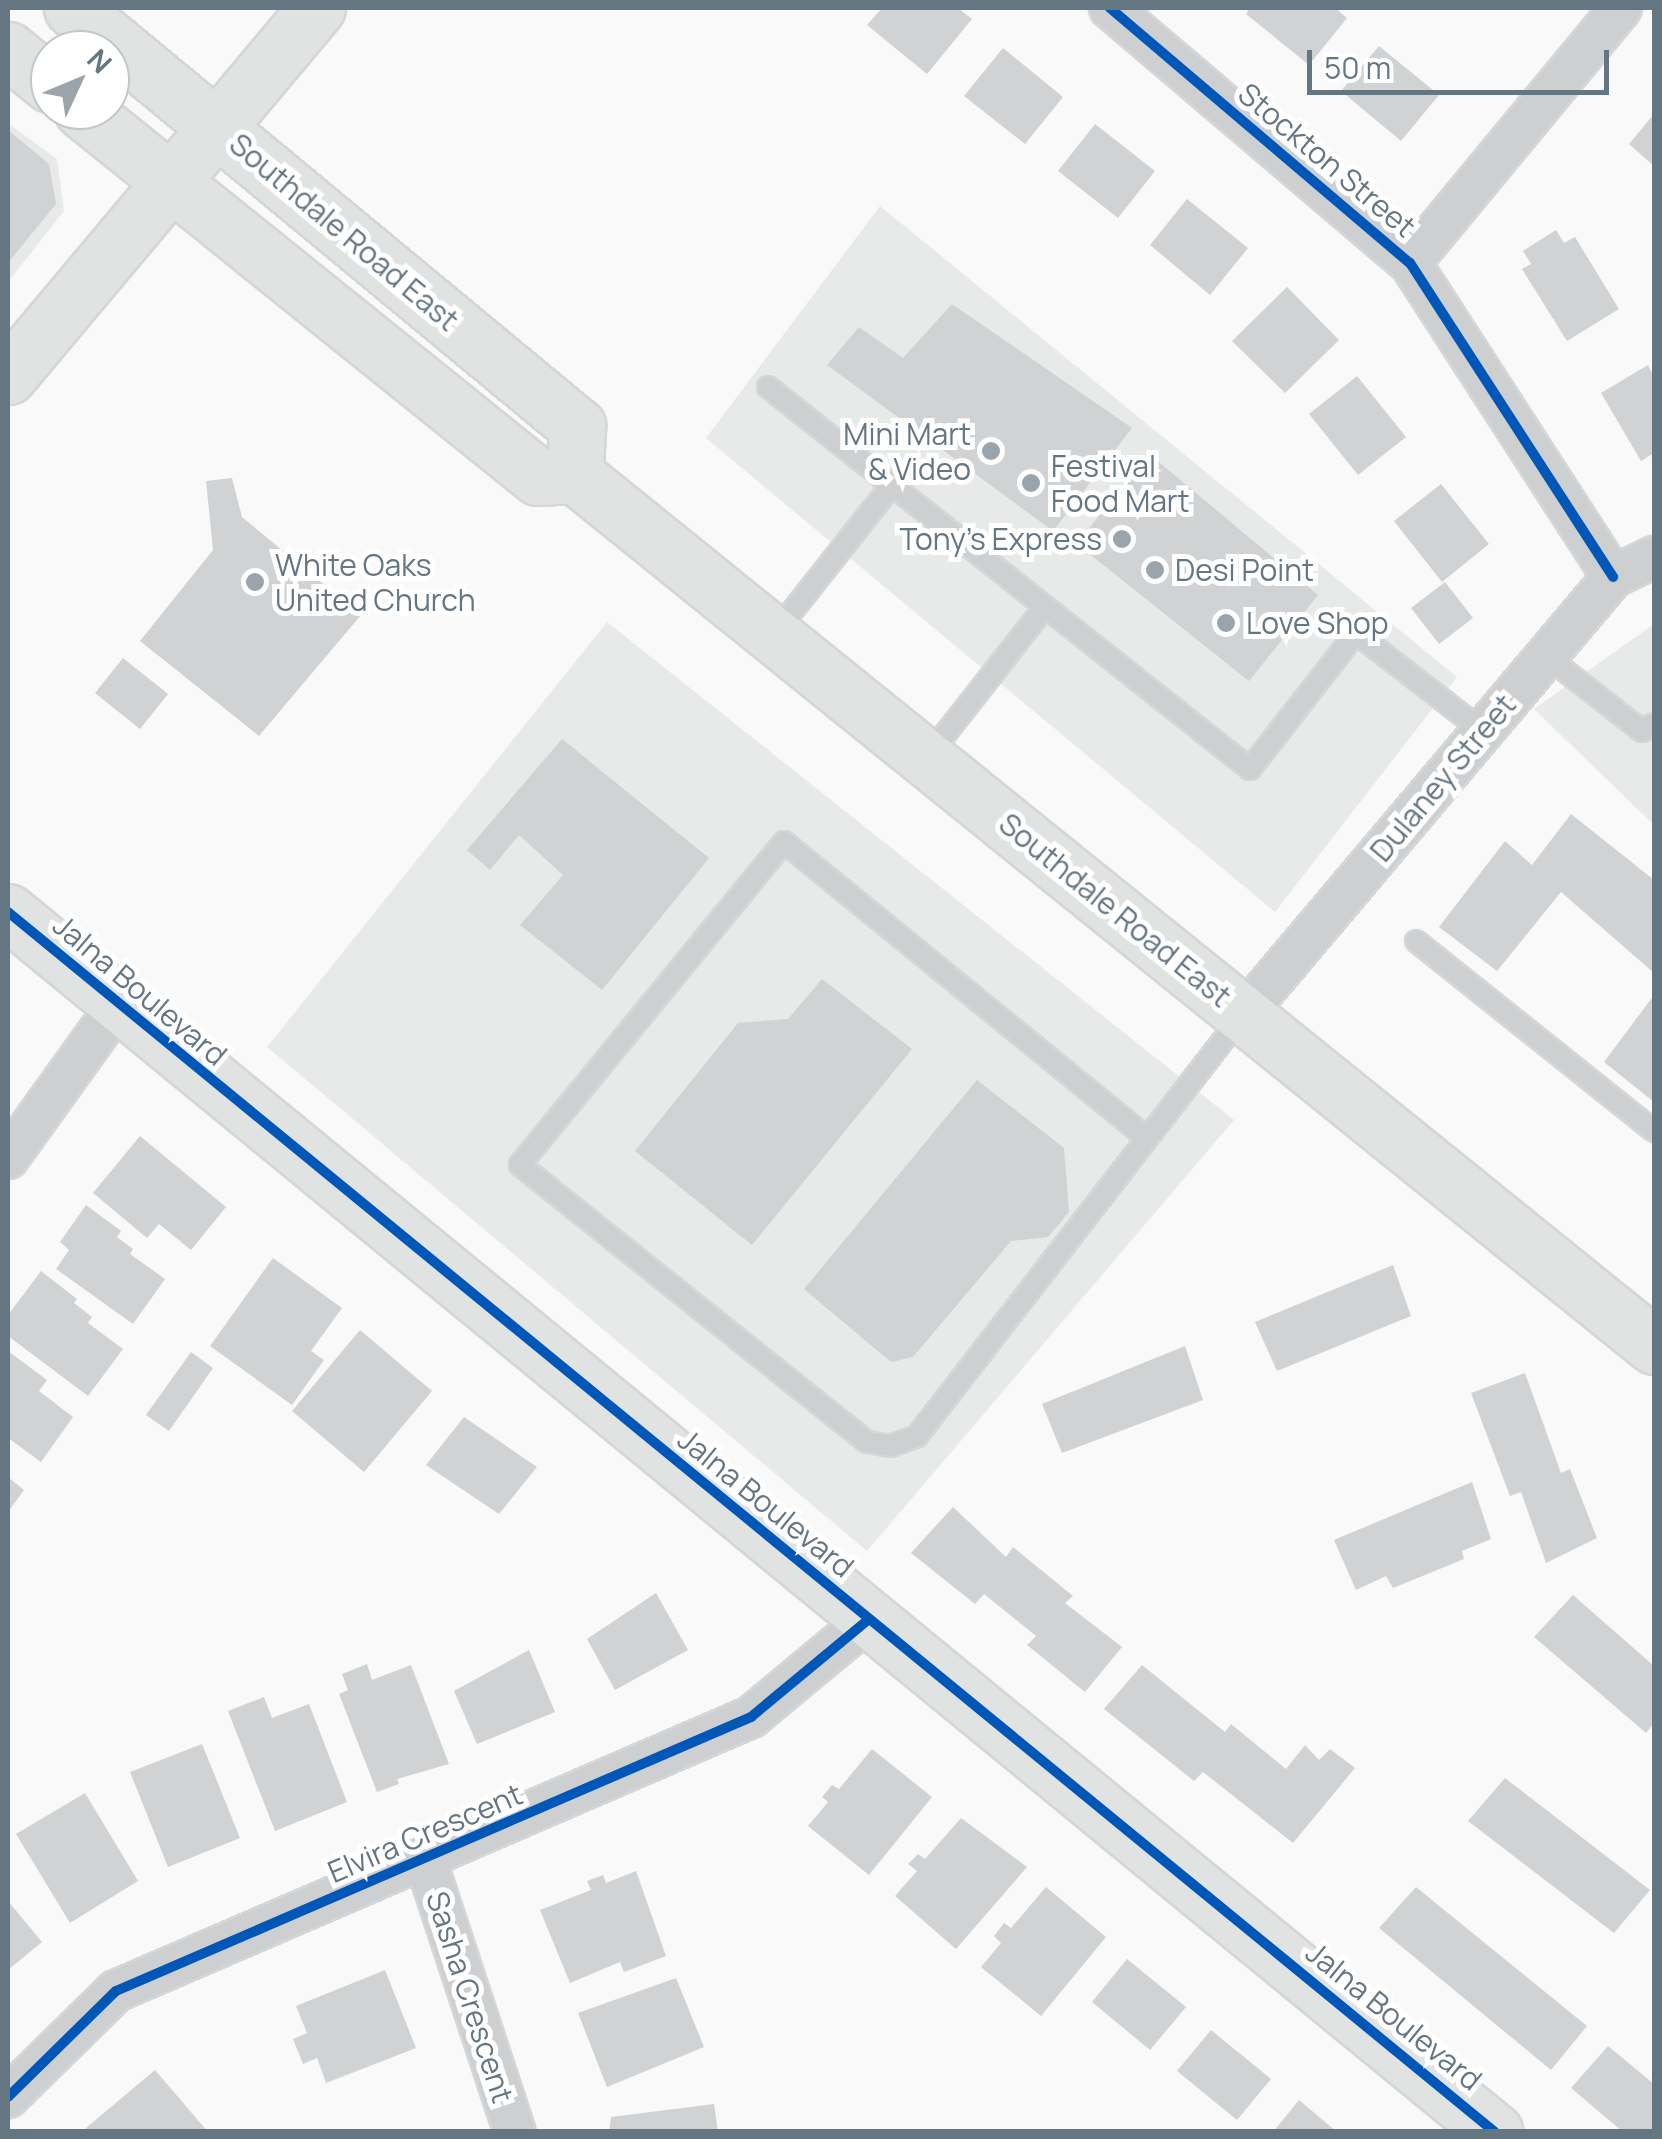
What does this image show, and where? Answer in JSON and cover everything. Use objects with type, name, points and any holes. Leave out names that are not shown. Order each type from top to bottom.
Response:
[{"type":"main road","name":"Southdale Road East","points":[[72,8],[194,160],[538,478],[575,475],[1654,1346]]},
{"type":"main road","points":[[8,376],[194,160],[317,8]]},
{"type":"main road","points":[[8,50],[30,68]]},
{"type":"main road","name":"Southdale Road East","points":[[127,130],[194,160],[577,426],[575,475]]},
{"type":"main road","name":"Jalna Boulevard","points":[[8,912],[1495,2132]]},
{"type":"street","name":"Stockton Street","points":[[1110,8],[1410,264],[1613,577]]},
{"type":"street","points":[[1410,264],[1621,8]]},
{"type":"street","name":"Dulaney Street","points":[[1244,1014],[1613,577],[1654,556]]},
{"type":"street","points":[[8,1158],[118,1005]]},
{"type":"street","name":"Elvira Crescent","points":[[8,2097],[116,1991],[426,1862],[751,1717],[869,1620]]},
{"type":"street","name":"Sasha Crescent","points":[[426,1862],[514,2132]]},
{"type":"lane","points":[[768,388],[1250,770],[1356,634],[1483,731]]},
{"type":"lane","points":[[773,635],[892,485]]},
{"type":"lane","points":[[927,758],[1045,607]]},
{"type":"lane","points":[[1546,656],[1642,731],[1654,724]]},
{"type":"lane","points":[[1147,1138],[784,842],[520,1165],[866,1442],[890,1446],[917,1436],[1244,1014]]},
{"type":"lane","points":[[1416,941],[1654,1131]]},
{"type":"shaded area","points":[[8,123],[57,159],[64,211],[8,282]]},
{"type":"shaded area","points":[[880,206],[1457,677],[1275,912],[706,438]]},
{"type":"shaded area","points":[[607,622],[1234,1120],[867,1551],[267,1047]]},
{"type":"shaded area","points":[[1654,624],[1654,825],[1534,709]]},
{"type":"building","points":[[882,8],[958,8],[972,19],[927,74],[867,25]]},
{"type":"building","points":[[1250,8],[1335,8],[1347,18],[1309,65],[1246,14]]},
{"type":"building","points":[[1379,46],[1439,95],[1401,141],[1341,91]]},
{"type":"building","points":[[1003,48],[1063,97],[1025,144],[964,96]]},
{"type":"building","points":[[1654,114],[1654,166],[1629,144]]},
{"type":"building","points":[[1095,124],[1155,171],[1118,218],[1058,171]]},
{"type":"building","points":[[8,130],[49,164],[56,204],[8,263]]},
{"type":"building","points":[[1187,199],[1248,248],[1210,295],[1150,245]]},
{"type":"building","points":[[1556,230],[1564,243],[1575,237],[1619,309],[1567,341],[1522,269],[1531,264],[1523,251]]},
{"type":"building","points":[[1287,287],[1339,340],[1285,393],[1232,341]]},
{"type":"building","points":[[952,304],[1132,428],[1053,531],[827,365],[859,327],[903,358]]},
{"type":"building","points":[[1648,365],[1654,377],[1654,453],[1641,461],[1601,393]]},
{"type":"building","points":[[1357,376],[1406,437],[1358,475],[1309,414]]},
{"type":"building","points":[[1148,453],[1318,595],[1249,681],[1077,544]]},
{"type":"building","name":"White Oaks United Church","points":[[232,478],[242,517],[361,615],[259,736],[140,641],[213,550],[206,481]]},
{"type":"building","points":[[1441,484],[1489,544],[1442,582],[1394,521]]},
{"type":"building","points":[[1445,582],[1473,618],[1439,644],[1411,608]]},
{"type":"building","points":[[123,658],[168,694],[140,729],[95,693]]},
{"type":"building","points":[[562,739],[709,858],[602,990],[520,925],[563,875],[519,835],[490,870],[467,850]]},
{"type":"building","points":[[1571,814],[1654,880],[1654,973],[1561,892],[1497,971],[1439,927],[1505,841],[1532,865]]},
{"type":"building","points":[[822,979],[912,1049],[752,1245],[635,1151],[738,1023],[788,1019]]},
{"type":"building","points":[[1654,995],[1654,1102],[1604,1062]]},
{"type":"building","points":[[977,1080],[1064,1148],[1069,1212],[1048,1237],[1011,1241],[913,1357],[891,1362],[804,1289]]},
{"type":"building","points":[[140,1136],[226,1207],[191,1250],[159,1224],[147,1238],[93,1193]]},
{"type":"building","points":[[86,1205],[121,1231],[117,1237],[133,1249],[130,1254],[165,1279],[133,1324],[56,1269],[69,1250],[60,1242]]},
{"type":"building","points":[[273,1258],[342,1308],[311,1351],[324,1360],[292,1405],[210,1346]]},
{"type":"building","points":[[1393,1265],[1411,1316],[1277,1371],[1255,1322]]},
{"type":"building","points":[[41,1271],[77,1299],[74,1303],[92,1317],[88,1323],[123,1349],[88,1396],[8,1336],[8,1315]]},
{"type":"building","points":[[360,1330],[432,1391],[364,1472],[292,1411]]},
{"type":"building","points":[[1185,1346],[1203,1400],[1062,1453],[1042,1404]]},
{"type":"building","points":[[8,1351],[47,1380],[39,1391],[73,1417],[41,1462],[8,1438]]},
{"type":"building","points":[[191,1352],[213,1368],[169,1431],[146,1415]]},
{"type":"building","points":[[1525,1373],[1561,1473],[1570,1469],[1597,1538],[1546,1563],[1521,1492],[1510,1496],[1471,1393]]},
{"type":"building","points":[[464,1417],[537,1467],[499,1514],[426,1465]]},
{"type":"building","points":[[8,1477],[24,1490],[8,1512]]},
{"type":"building","points":[[1472,1482],[1491,1539],[1462,1551],[1464,1559],[1393,1588],[1386,1576],[1356,1590],[1334,1540]]},
{"type":"building","points":[[953,1507],[1006,1557],[1013,1547],[1073,1596],[1065,1603],[1122,1647],[1085,1692],[1027,1645],[1036,1636],[984,1594],[975,1604],[911,1553]]},
{"type":"building","points":[[656,1593],[688,1650],[615,1690],[587,1639]]},
{"type":"building","points":[[1573,1595],[1654,1666],[1654,1723],[1646,1733],[1534,1637]]},
{"type":"building","points":[[529,1650],[555,1712],[477,1744],[454,1691]]},
{"type":"building","points":[[367,1664],[372,1680],[411,1665],[449,1764],[397,1779],[399,1784],[377,1792],[339,1694],[348,1690],[342,1674]]},
{"type":"building","points":[[1142,1665],[1225,1732],[1231,1724],[1286,1769],[1305,1745],[1319,1760],[1330,1749],[1355,1768],[1293,1843],[1203,1772],[1194,1781],[1104,1709]]},
{"type":"building","points":[[264,1697],[272,1718],[309,1704],[347,1802],[275,1831],[228,1711]]},
{"type":"building","points":[[202,1744],[240,1838],[168,1867],[130,1772]]},
{"type":"building","points":[[872,1749],[932,1797],[869,1875],[808,1826],[828,1802],[822,1797],[832,1785],[839,1789]]},
{"type":"building","points":[[1505,1778],[1650,1890],[1614,1933],[1468,1821]]},
{"type":"building","points":[[85,1793],[138,1881],[70,1923],[16,1834]]},
{"type":"building","points":[[961,1818],[1027,1867],[956,1949],[895,1896],[917,1871],[908,1864],[918,1854],[925,1859]]},
{"type":"building","points":[[636,1871],[666,1956],[624,1972],[620,1962],[570,1983],[540,1910],[591,1890],[587,1881],[603,1875],[606,1883]]},
{"type":"building","points":[[1046,1887],[1106,1937],[1041,2016],[981,1967],[1001,1943],[994,1936],[1004,1923],[1011,1928]]},
{"type":"building","points":[[1416,1887],[1587,2026],[1551,2070],[1379,1928]]},
{"type":"building","points":[[8,1901],[42,1942],[8,1970]]},
{"type":"building","points":[[1127,1959],[1186,2007],[1150,2050],[1092,2002]]},
{"type":"building","points":[[385,1970],[416,2048],[326,2083],[317,2058],[303,2064],[293,2039],[307,2033],[296,2006]]},
{"type":"building","points":[[676,1978],[704,2047],[607,2087],[578,2013]]},
{"type":"building","points":[[1211,2030],[1271,2079],[1237,2120],[1177,2071]]},
{"type":"building","points":[[1608,2046],[1654,2084],[1654,2132],[1623,2132],[1571,2088]]},
{"type":"building","points":[[155,2070],[208,2132],[89,2132],[86,2128]]},
{"type":"building","points":[[1299,2100],[1337,2132],[1273,2132]]},
{"type":"building","points":[[714,2104],[718,2132],[609,2132],[611,2117]]},
{"type":"cycle path","points":[[1110,8],[1410,263],[1613,577]]},
{"type":"cycle path","points":[[8,912],[1495,2132]]},
{"type":"cycle path","points":[[8,2097],[116,1991],[751,1717],[869,1619]]},
{"type":"place","name":"Mini Mart & Video","points":[[991,451]]},
{"type":"place","name":"Festival Food Mart","points":[[1031,483]]},
{"type":"place","name":"Tony's Express","points":[[1122,539]]},
{"type":"place","name":"Desi Point","points":[[1155,570]]},
{"type":"place","name":"White Oaks United Church","points":[[255,582]]},
{"type":"place","name":"Love Shop","points":[[1226,623]]}]
